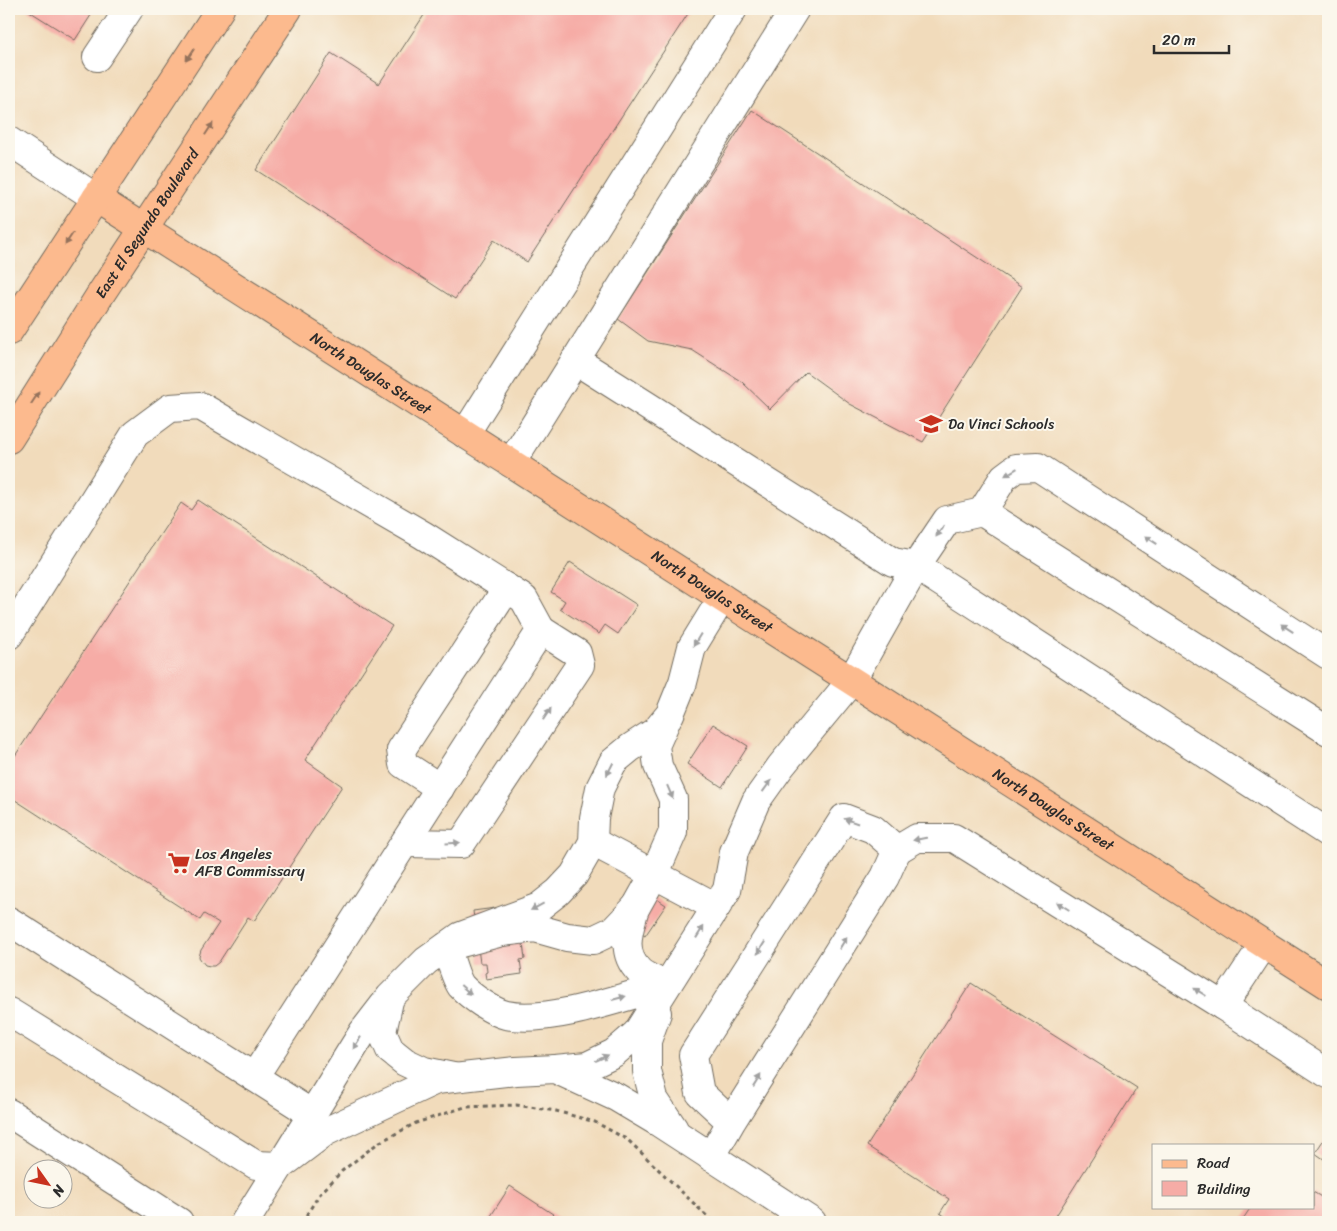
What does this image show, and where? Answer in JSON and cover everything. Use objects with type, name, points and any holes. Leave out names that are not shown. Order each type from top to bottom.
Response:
[{"type":"main road","name":"East El Segundo Boulevard","points":[[9,439],[102,292],[288,9]]},
{"type":"main road","points":[[9,331],[217,11]]},
{"type":"main road","name":"North Douglas Street","points":[[96,198],[1328,985]]},
{"type":"street","points":[[97,57],[129,9]]},
{"type":"street","points":[[465,434],[733,9]]},
{"type":"street","points":[[511,463],[794,9]]},
{"type":"street","points":[[9,141],[96,198]]},
{"type":"street","points":[[575,360],[893,562],[916,566],[1328,833]]},
{"type":"street","points":[[9,635],[135,434],[170,408],[200,406],[422,535],[524,598],[541,630],[577,653],[580,665],[461,844],[405,843]]},
{"type":"street","points":[[9,1012],[256,1165],[280,1166],[324,1132],[436,1080],[516,1070],[587,1066],[614,1053],[637,1033],[727,890],[734,852],[756,801],[781,766],[851,680],[916,566],[947,520],[982,512],[1004,477],[1016,468],[1038,467],[1328,655]]},
{"type":"street","points":[[982,512],[1328,731]]},
{"type":"street","points":[[440,788],[403,764],[401,750],[507,588]]},
{"type":"street","points":[[446,947],[502,932],[534,928],[593,940],[614,930],[636,906],[655,873],[674,832],[673,799],[658,766],[656,746],[683,682],[692,647],[722,598]]},
{"type":"street","points":[[254,1077],[541,630]]},
{"type":"street","points":[[245,1222],[363,1032],[390,997],[426,961],[461,936],[539,907],[558,892],[574,875],[593,842],[594,818],[600,788],[612,762],[656,731],[670,714]]},
{"type":"street","points":[[731,1122],[700,1093],[693,1055],[844,818],[873,829],[897,850]]},
{"type":"street","points":[[711,1157],[885,877],[897,850],[917,838],[954,838],[1328,1074]]},
{"type":"street","points":[[593,842],[655,873],[716,907]]},
{"type":"street","points":[[636,906],[627,939],[630,956],[639,972],[666,985]]},
{"type":"street","points":[[9,921],[312,1114]]},
{"type":"street","points":[[1223,1006],[1264,944]]},
{"type":"street","points":[[446,947],[460,985],[479,1001],[504,1015],[541,1016],[583,1008],[666,985]]},
{"type":"street","points":[[666,985],[647,1041],[647,1071],[654,1099],[679,1136]]},
{"type":"street","points":[[390,997],[382,1032],[390,1050],[405,1062],[424,1070],[455,1078]]},
{"type":"street","points":[[555,1068],[616,1097],[812,1222]]},
{"type":"street","points":[[9,1113],[179,1222]]},
{"type":"path","points":[[302,1222],[319,1195],[342,1171],[378,1143],[416,1123],[465,1107],[516,1105],[556,1111],[595,1122],[628,1140],[712,1222]]},
{"type":"building","points":[[26,9],[95,9],[75,40]]},
{"type":"building","points":[[428,9],[691,9],[527,262],[494,240],[455,299],[256,170],[331,53],[379,84]]},
{"type":"building","points":[[752,110],[1022,287],[923,442],[850,404],[806,372],[770,409],[742,382],[692,350],[648,341],[618,319]]},
{"type":"building","points":[[198,500],[392,626],[305,760],[342,786],[254,921],[248,917],[219,962],[214,966],[205,965],[199,957],[201,950],[219,923],[204,914],[200,920],[9,796],[13,786],[9,783],[9,765],[181,503],[191,510]]},
{"type":"building","points":[[570,562],[637,605],[618,634],[605,625],[599,634],[560,609],[565,601],[551,592]]},
{"type":"building","points":[[713,724],[748,746],[722,787],[687,764]]},
{"type":"building","points":[[634,884],[666,905],[645,936],[613,915]]},
{"type":"building","points":[[518,905],[525,959],[520,960],[522,974],[486,979],[486,963],[480,963],[473,911]]},
{"type":"building","points":[[971,983],[1137,1088],[1052,1222],[954,1222],[940,1213],[949,1199],[867,1146]]},
{"type":"building","points":[[1328,1133],[1328,1162],[1315,1153]]},
{"type":"building","points":[[510,1186],[565,1222],[487,1222]]},
{"type":"building","points":[[1314,1193],[1328,1201],[1328,1222],[1241,1222],[1250,1208],[1314,1208]]},
{"type":"place","name":"Da Vinci Schools","points":[[931,424]]},
{"type":"place","name":"Los Angeles AFB Commissary","points":[[179,863]]}]
